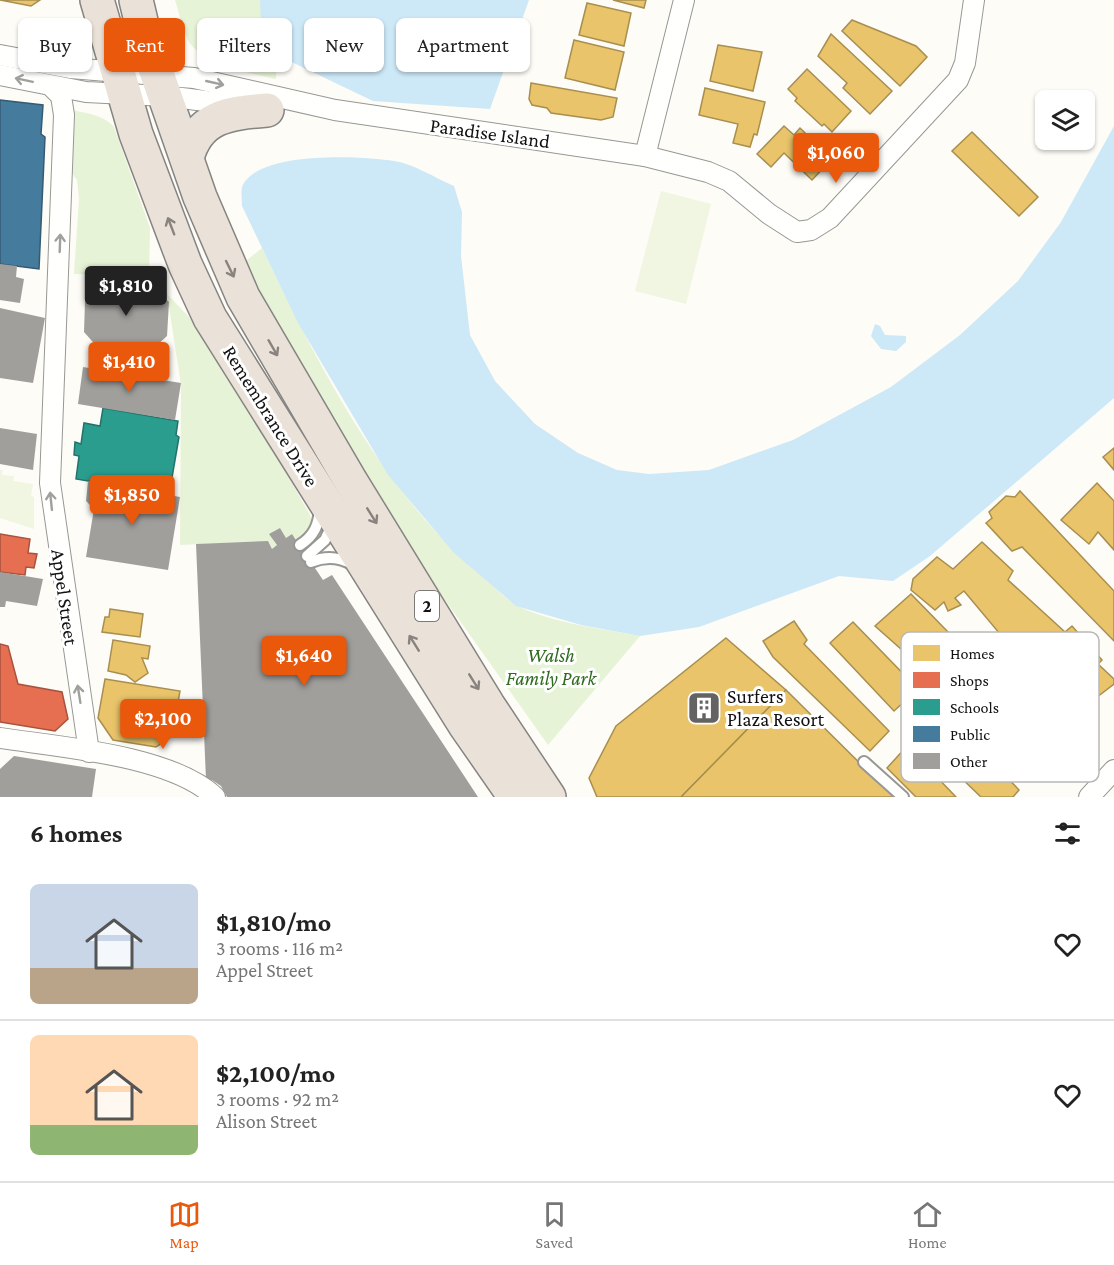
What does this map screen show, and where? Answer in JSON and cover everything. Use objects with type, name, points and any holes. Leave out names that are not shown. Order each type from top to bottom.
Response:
[{"type":"highway","name":"Remembrance Drive","points":[[97,0],[120,82],[185,264],[210,318],[330,504],[368,572],[465,725],[515,797]]},
{"type":"highway","name":"Remembrance Drive","points":[[136,0],[146,42],[187,158],[223,255],[243,297],[309,421],[488,705],[549,797]]},
{"type":"highway","points":[[187,158],[196,135],[214,120],[238,113],[267,110]]},
{"type":"street","points":[[645,156],[684,0]]},
{"type":"street","name":"Paradise Island","points":[[161,85],[204,80],[335,110],[645,156],[708,172],[729,181],[797,232],[812,230],[830,218],[963,74],[975,0]]},
{"type":"street","points":[[0,55],[70,68],[120,82],[161,85]]},
{"type":"street","points":[[0,75],[86,92],[120,82]]},
{"type":"street","name":"Paradise Island","points":[[161,85],[267,110],[298,113],[335,110]]},
{"type":"street","name":"Appel Street","points":[[51,86],[61,96],[64,115],[50,483],[89,752]]},
{"type":"street","points":[[0,738],[130,759],[190,782],[215,797]]},
{"type":"street","points":[[1089,797],[1114,770]]},
{"type":"lane","points":[[300,545],[312,535],[330,504]]},
{"type":"lane","points":[[330,504],[325,540],[309,559],[321,557],[345,559],[368,572]]},
{"type":"lane","points":[[864,762],[903,797]]},
{"type":"green space","points":[[175,0],[261,0],[264,18],[197,18],[197,50],[185,32],[185,18],[180,18]]},
{"type":"green space","points":[[248,72],[276,72],[276,79]]},
{"type":"green space","points":[[71,110],[100,117],[114,127],[150,228],[149,276],[74,274],[79,199],[77,180],[71,172]]},
{"type":"green space","points":[[661,191],[711,204],[686,304],[635,291]]},
{"type":"green space","name":"Walsh Family Park","points":[[262,248],[306,337],[357,426],[415,508],[449,545],[511,602],[520,607],[563,621],[640,636],[548,745],[382,511],[242,264]]},
{"type":"green space","points":[[167,294],[211,340],[310,515],[312,523],[310,531],[297,540],[292,534],[286,538],[280,528],[270,534],[277,545],[272,549],[268,541],[180,545],[181,385]]},
{"type":"green space","points":[[0,470],[3,470],[2,475],[14,476],[13,481],[33,484],[31,496],[34,497],[34,529],[0,518]]},
{"type":"water","points":[[260,0],[529,0],[523,18],[396,18],[396,72],[503,72],[490,109],[373,101],[312,72],[384,72],[384,18],[304,18],[304,68],[292,62],[292,18],[261,18]]},
{"type":"water","points":[[1114,126],[1114,398],[930,556],[893,581],[839,576],[699,627],[640,636],[581,625],[516,606],[454,553],[388,475],[298,323],[242,206],[242,187],[252,175],[288,161],[312,158],[336,157],[394,161],[417,168],[454,186],[462,212],[461,256],[470,335],[495,381],[535,424],[578,453],[617,470],[649,474],[709,470],[793,440],[891,387],[960,335],[1018,281],[1061,222]]},
{"type":"water","points":[[875,324],[880,326],[885,335],[906,336],[906,342],[896,351],[881,349],[871,336]]},
{"type":"building: Homes","points":[[0,0],[40,0],[31,6]]},
{"type":"building: Homes","points":[[613,0],[646,0],[644,8]]},
{"type":"building: Homes","points":[[587,3],[631,13],[624,46],[579,35]]},
{"type":"building: Homes","points":[[852,20],[916,46],[927,57],[900,86],[842,31]]},
{"type":"building: Homes","points":[[831,34],[892,91],[870,114],[843,88],[847,83],[818,56]]},
{"type":"building: Homes","points":[[574,40],[624,52],[615,90],[565,78]]},
{"type":"building: Homes","points":[[718,45],[762,52],[753,91],[710,81]]},
{"type":"building: Homes","points":[[807,69],[851,111],[832,132],[824,124],[822,126],[795,101],[797,98],[788,89]]},
{"type":"building: Homes","points":[[531,83],[617,98],[613,117],[601,120],[551,113],[547,108],[532,105],[529,99]]},
{"type":"building: Homes","points":[[705,88],[765,102],[757,135],[754,134],[750,147],[733,143],[738,124],[699,115]]},
{"type":"building: Homes","points":[[784,126],[794,135],[800,128],[832,159],[812,180],[784,153],[771,167],[757,154]]},
{"type":"building: Homes","points":[[972,132],[1038,197],[1019,216],[952,151]]},
{"type":"building: Homes","points":[[1114,448],[1114,470],[1103,457]]},
{"type":"building: Homes","points":[[1097,483],[1114,501],[1114,550],[1098,532],[1089,544],[1061,520]]},
{"type":"building: Homes","points":[[1020,491],[1114,591],[1114,641],[1022,547],[1012,551],[986,523],[992,518],[989,512],[1006,496],[1015,497]]},
{"type":"building: Homes","points":[[982,542],[1013,571],[1008,580],[1065,632],[998,632],[964,591],[955,598],[961,605],[948,611],[944,602],[935,610],[911,590],[913,579],[937,557],[953,569]]},
{"type":"building: Homes","points":[[911,594],[948,632],[901,632],[901,649],[875,626]]},
{"type":"building: Homes","points":[[110,609],[143,614],[140,637],[102,632],[105,617],[109,617]]},
{"type":"building: Homes","points":[[794,621],[807,640],[804,644],[889,731],[870,751],[773,657],[763,641]]},
{"type":"building: Homes","points":[[853,622],[901,671],[901,705],[894,711],[830,643]]},
{"type":"building: Homes","points":[[1072,626],[1077,632],[1065,632]]},
{"type":"building: Homes","name":"Surfers Plaza Resort","points":[[726,638],[786,690],[681,797],[597,797],[589,778],[616,726]]},
{"type":"building: Homes","points":[[113,640],[150,646],[148,659],[142,658],[148,673],[135,682],[126,675],[108,671]]},
{"type":"building: Homes","points":[[1099,665],[1114,679],[1114,684],[1099,696]]},
{"type":"building: Homes","points":[[105,679],[180,691],[172,736],[156,747],[113,740],[98,718]]},
{"type":"building: Homes","points":[[786,690],[894,797],[681,797]]},
{"type":"building: Homes","points":[[901,753],[901,782],[887,768]]},
{"type":"building: Homes","points":[[901,782],[942,782],[956,797],[916,797]]},
{"type":"building: Homes","points":[[965,782],[1011,782],[1019,790],[1013,797],[981,797]]},
{"type":"building: Shops","points":[[0,534],[30,539],[28,553],[37,554],[34,568],[26,567],[25,575],[0,572]]},
{"type":"building: Shops","points":[[0,644],[8,646],[18,684],[62,692],[68,719],[55,731],[0,722]]},
{"type":"building: Schools","points":[[103,408],[178,421],[176,435],[179,437],[169,495],[76,479],[79,456],[74,455],[75,442],[81,444],[84,423],[100,426]]},
{"type":"building: Public","points":[[0,100],[43,105],[41,134],[45,137],[39,269],[0,264]]},
{"type":"building: Other","points":[[0,264],[17,266],[16,277],[24,279],[20,303],[0,300]]},
{"type":"building: Other","points":[[112,275],[142,276],[169,302],[167,336],[142,359],[107,358],[84,332],[85,300]]},
{"type":"building: Other","points":[[0,308],[45,318],[33,383],[0,378]]},
{"type":"building: Other","points":[[83,367],[181,383],[175,420],[78,404]]},
{"type":"building: Other","points":[[0,428],[37,434],[33,470],[0,464]]},
{"type":"building: Other","points":[[88,481],[180,497],[168,570],[86,557],[94,509],[86,501]]},
{"type":"building: Other","points":[[280,528],[286,538],[292,534],[323,580],[332,575],[478,797],[227,797],[221,786],[212,780],[206,780],[196,544],[268,541],[272,549],[277,545],[269,534]]},
{"type":"building: Other","points":[[0,572],[43,579],[37,606],[6,601],[5,607],[0,607]]},
{"type":"building: Other","points":[[14,756],[96,769],[92,797],[0,797],[0,769]]},
{"type":"place","name":"Surfers Plaza Resort","points":[[704,708]]}]
